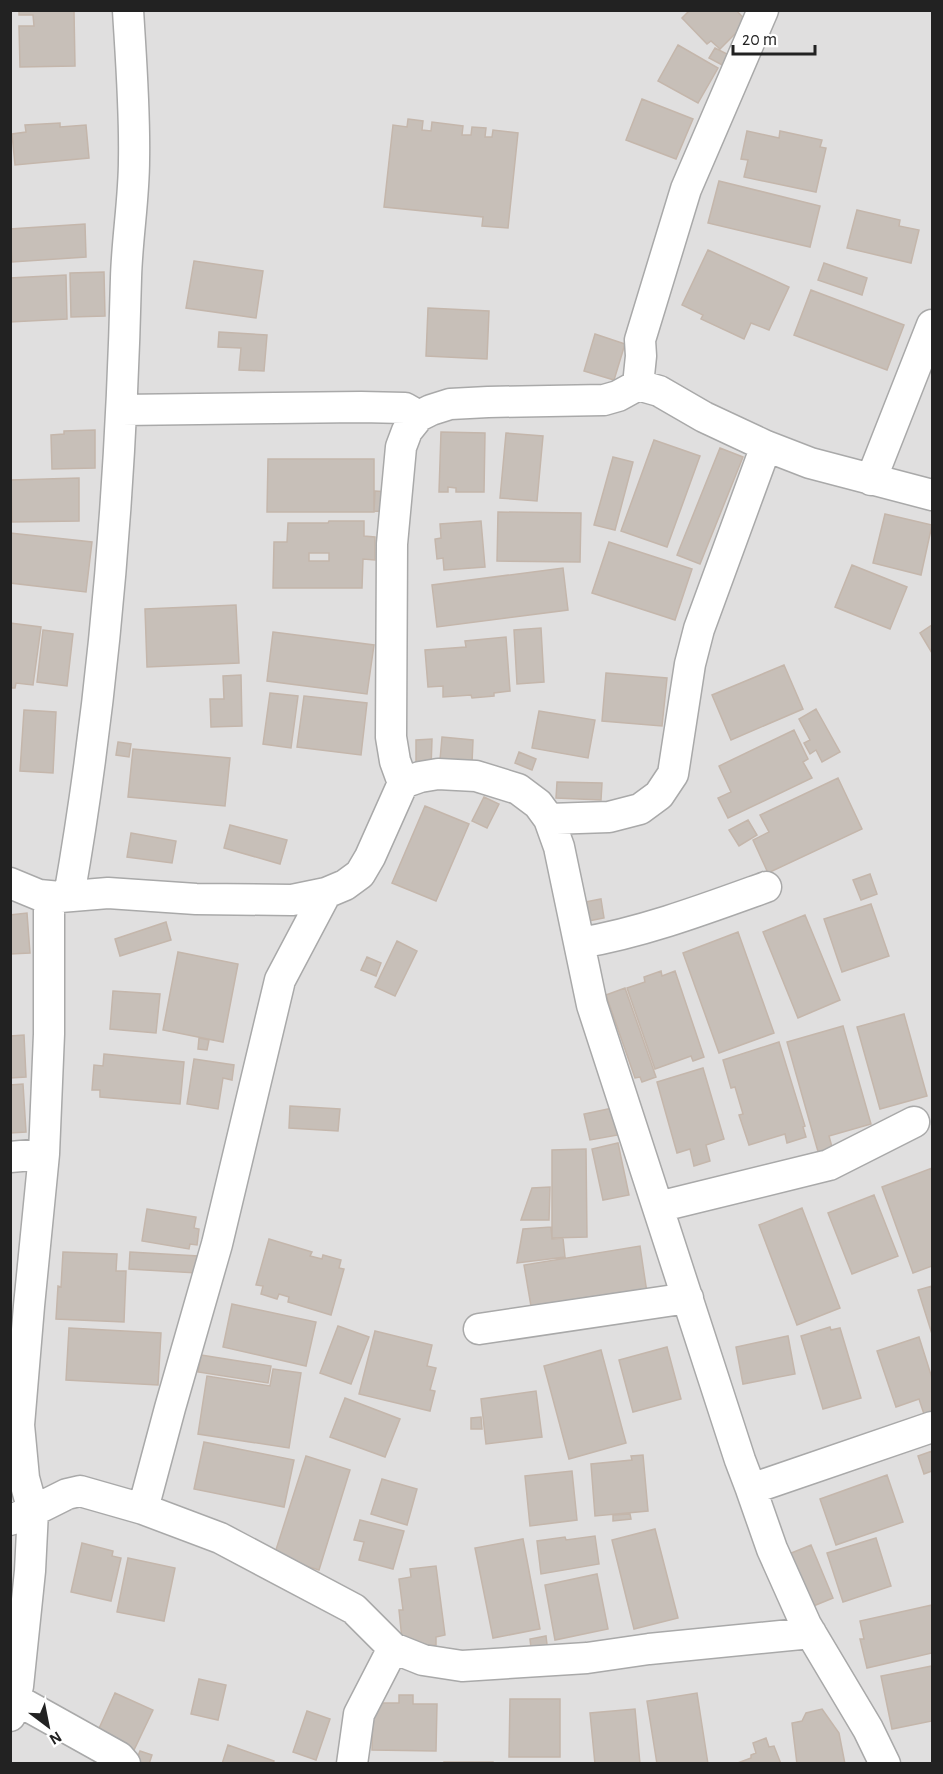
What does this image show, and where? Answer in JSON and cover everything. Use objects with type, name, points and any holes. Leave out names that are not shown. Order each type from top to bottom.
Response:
[{"type":"street","points":[[125,1764],[119,1756],[13,1708],[18,1686],[30,1571],[22,1516],[24,1478],[19,1425],[44,1154],[49,1034],[59,896],[82,824],[110,586],[122,410],[127,254],[135,162],[128,10]]},
{"type":"street","points":[[638,385],[640,340],[686,189],[763,10]]},
{"type":"street","points":[[871,480],[933,325]]},
{"type":"street","points":[[10,883],[39,895],[108,893],[196,899],[292,900],[326,893],[345,885],[360,874],[403,783],[395,761],[391,736],[392,544],[401,447],[407,431],[419,416],[431,410],[450,404],[604,400],[618,396],[638,385],[659,391],[704,417],[766,446],[810,463],[933,495]]},
{"type":"street","points":[[122,410],[362,407],[405,408],[419,416]]},
{"type":"street","points":[[549,819],[609,817],[640,810],[659,795],[673,774],[690,664],[699,629],[766,446]]},
{"type":"street","points":[[403,783],[438,774],[476,776],[518,789],[538,804],[549,819],[559,847],[592,1005],[740,1460],[772,1549],[811,1633],[868,1729],[885,1764]]},
{"type":"street","points":[[580,944],[618,936],[766,887]]},
{"type":"street","points":[[143,1509],[217,1244],[280,980],[326,893]]},
{"type":"street","points":[[658,1207],[829,1165],[914,1122]]},
{"type":"street","points":[[10,1157],[44,1154]]},
{"type":"street","points":[[479,1329],[688,1298]]},
{"type":"street","points":[[751,1489],[933,1427]]},
{"type":"street","points":[[22,1516],[68,1494],[80,1491],[143,1509],[220,1538],[354,1609],[393,1648],[423,1660],[462,1666],[587,1658],[648,1649],[811,1633]]},
{"type":"street","points":[[351,1764],[359,1714],[393,1648]]},
{"type":"shaded area","points":[[11,11],[932,11],[932,1763],[11,1763]]},
{"type":"building","points":[[19,10],[74,10],[75,66],[20,67],[19,26],[34,26],[33,15],[19,15]]},
{"type":"building","points":[[690,10],[740,10],[738,12],[747,22],[720,49],[711,41],[707,44],[682,18]]},
{"type":"building","points":[[678,45],[718,68],[698,103],[658,81]]},
{"type":"building","points":[[715,48],[729,55],[724,66],[709,58]]},
{"type":"building","points":[[642,99],[693,119],[676,159],[626,140]]},
{"type":"building","points":[[408,119],[423,121],[422,130],[431,131],[432,122],[463,126],[462,135],[471,135],[472,127],[486,128],[485,137],[492,137],[493,130],[518,133],[508,228],[482,226],[483,217],[384,207],[393,125],[407,127]]},
{"type":"building","points":[[60,123],[60,127],[86,125],[89,158],[15,165],[12,134],[26,132],[25,125]]},
{"type":"building","points":[[747,131],[779,138],[780,131],[822,140],[820,147],[826,148],[816,192],[744,177],[748,160],[741,159]]},
{"type":"building","points":[[719,181],[820,206],[810,247],[708,223]]},
{"type":"building","points":[[857,210],[900,220],[899,226],[919,230],[911,263],[847,248]]},
{"type":"building","points":[[85,224],[86,257],[12,262],[10,229]]},
{"type":"building","points":[[708,250],[789,287],[769,330],[751,323],[744,339],[701,319],[703,315],[682,305]]},
{"type":"building","points":[[194,261],[263,271],[256,318],[186,308]]},
{"type":"building","points":[[824,263],[867,278],[862,295],[818,280]]},
{"type":"building","points":[[104,272],[105,316],[71,317],[70,273]]},
{"type":"building","points":[[66,275],[67,319],[10,322],[10,278]]},
{"type":"building","points":[[811,290],[904,325],[887,370],[794,335]]},
{"type":"building","points":[[428,308],[489,311],[487,359],[426,356]]},
{"type":"building","points":[[219,332],[267,335],[264,371],[239,370],[241,348],[218,347]]},
{"type":"building","points":[[595,334],[625,344],[614,380],[584,371]]},
{"type":"building","points":[[95,430],[95,468],[52,469],[51,435],[64,434],[64,431]]},
{"type":"building","points":[[441,432],[485,433],[484,492],[456,492],[456,488],[448,487],[448,492],[439,492]]},
{"type":"building","points":[[506,433],[543,436],[537,501],[500,498]]},
{"type":"building","points":[[654,440],[700,456],[667,547],[621,531]]},
{"type":"building","points":[[720,448],[743,457],[700,564],[677,555]]},
{"type":"building","points":[[613,457],[633,462],[615,530],[594,525]]},
{"type":"building","points":[[268,459],[374,459],[374,512],[267,512]]},
{"type":"building","points":[[79,478],[79,521],[12,522],[11,480]]},
{"type":"building","points":[[375,491],[389,492],[388,512],[374,511]]},
{"type":"building","points":[[498,512],[581,513],[580,562],[497,561]]},
{"type":"building","points":[[885,514],[932,525],[921,575],[873,563]]},
{"type":"building","points":[[329,521],[364,521],[364,536],[375,537],[375,560],[363,559],[362,588],[273,588],[274,542],[287,542],[288,523],[328,523]],"holes":[[[309,553],[329,553],[329,561],[309,561]]]},
{"type":"building","points":[[481,521],[485,567],[444,570],[443,558],[437,559],[435,539],[441,538],[440,524]]},
{"type":"building","points":[[10,533],[92,542],[86,592],[10,583]]},
{"type":"building","points":[[609,542],[692,569],[675,620],[592,593]]},
{"type":"building","points":[[852,565],[907,587],[890,629],[835,607]]},
{"type":"building","points":[[563,568],[568,610],[437,627],[432,585]]},
{"type":"building","points":[[236,605],[239,663],[147,667],[145,609]]},
{"type":"building","points":[[10,623],[41,627],[33,685],[16,683],[15,688],[10,688]]},
{"type":"building","points":[[932,625],[932,653],[920,633]]},
{"type":"building","points":[[541,628],[544,682],[517,684],[514,630]]},
{"type":"building","points":[[43,630],[73,634],[67,686],[37,682]]},
{"type":"building","points":[[273,632],[374,645],[367,694],[267,681]]},
{"type":"building","points":[[506,637],[510,691],[494,693],[494,696],[472,698],[471,695],[443,697],[443,686],[428,687],[425,650],[466,647],[465,641]]},
{"type":"building","points":[[784,665],[803,709],[731,740],[712,695]]},
{"type":"building","points":[[606,673],[667,678],[662,726],[602,721]]},
{"type":"building","points":[[241,675],[242,726],[211,727],[210,699],[224,699],[223,676]]},
{"type":"building","points":[[270,693],[298,696],[291,748],[263,744]]},
{"type":"building","points":[[304,696],[367,703],[361,755],[297,747]]},
{"type":"building","points":[[816,709],[840,752],[822,762],[816,750],[810,754],[804,743],[810,740],[799,719]]},
{"type":"building","points":[[24,710],[56,712],[53,773],[20,771]]},
{"type":"building","points":[[539,711],[595,720],[588,758],[532,748]]},
{"type":"building","points":[[794,730],[808,759],[803,762],[812,778],[728,818],[718,798],[731,792],[719,766]]},
{"type":"building","points":[[442,737],[473,740],[472,763],[440,760]]},
{"type":"building","points":[[432,739],[431,768],[416,768],[416,740]]},
{"type":"building","points":[[118,742],[131,744],[129,757],[116,755]]},
{"type":"building","points":[[133,749],[230,758],[225,806],[128,797]]},
{"type":"building","points":[[519,752],[536,759],[532,770],[515,763]]},
{"type":"building","points":[[838,778],[862,829],[768,873],[753,840],[769,832],[760,815]]},
{"type":"building","points":[[557,782],[602,783],[601,800],[556,798]]},
{"type":"building","points":[[484,797],[499,804],[487,828],[472,821]]},
{"type":"building","points":[[425,806],[469,824],[436,901],[392,883]]},
{"type":"building","points":[[748,820],[757,835],[739,846],[729,830]]},
{"type":"building","points":[[230,825],[287,840],[280,864],[224,848]]},
{"type":"building","points":[[131,833],[176,841],[172,863],[127,857]]},
{"type":"building","points":[[870,874],[877,894],[861,900],[853,880]]},
{"type":"building","points":[[601,899],[604,918],[588,921],[585,902]]},
{"type":"building","points":[[871,904],[889,956],[842,972],[824,919]]},
{"type":"building","points":[[27,913],[30,953],[10,954],[10,915]]},
{"type":"building","points":[[805,915],[840,1000],[798,1018],[763,932]]},
{"type":"building","points":[[166,922],[171,940],[120,956],[115,939]]},
{"type":"building","points":[[738,932],[774,1033],[719,1053],[683,953]]},
{"type":"building","points":[[397,941],[417,951],[395,996],[375,987]]},
{"type":"building","points":[[178,952],[238,964],[223,1042],[163,1030]]},
{"type":"building","points":[[367,957],[381,963],[376,976],[361,970]]},
{"type":"building","points":[[661,971],[662,976],[675,971],[704,1057],[693,1061],[691,1056],[655,1069],[627,988],[645,982],[644,977]]},
{"type":"building","points":[[625,988],[656,1077],[642,1082],[640,1077],[635,1078],[606,995]]},
{"type":"building","points":[[113,991],[160,994],[156,1033],[110,1029]]},
{"type":"building","points":[[904,1014],[927,1096],[880,1109],[857,1027]]},
{"type":"building","points":[[843,1026],[871,1124],[829,1136],[833,1151],[819,1155],[787,1042]]},
{"type":"building","points":[[24,1035],[26,1077],[10,1078],[10,1036]]},
{"type":"building","points":[[199,1038],[209,1040],[207,1050],[198,1049]]},
{"type":"building","points":[[779,1042],[805,1126],[803,1127],[806,1137],[787,1143],[785,1134],[749,1145],[739,1115],[743,1114],[735,1087],[731,1088],[723,1060]]},
{"type":"building","points":[[104,1054],[184,1062],[180,1104],[100,1097],[100,1090],[92,1090],[94,1065],[103,1066]]},
{"type":"building","points":[[194,1059],[234,1065],[232,1080],[223,1078],[218,1109],[187,1104]]},
{"type":"building","points":[[703,1068],[724,1139],[706,1145],[710,1161],[694,1166],[690,1149],[677,1153],[657,1082]]},
{"type":"building","points":[[23,1084],[26,1132],[10,1133],[10,1085]]},
{"type":"building","points":[[290,1106],[340,1109],[338,1131],[289,1128]]},
{"type":"building","points":[[613,1108],[618,1135],[590,1140],[584,1114]]},
{"type":"building","points":[[618,1143],[629,1195],[603,1200],[592,1149]]},
{"type":"building","points":[[586,1149],[587,1237],[552,1238],[552,1150]]},
{"type":"building","points":[[932,1168],[932,1266],[913,1273],[882,1187]]},
{"type":"building","points":[[550,1187],[549,1220],[521,1220],[532,1188]]},
{"type":"building","points":[[874,1195],[898,1256],[852,1274],[828,1213]]},
{"type":"building","points":[[802,1208],[840,1308],[797,1325],[759,1225]]},
{"type":"building","points":[[147,1209],[196,1217],[194,1228],[199,1229],[197,1245],[190,1244],[189,1249],[142,1241]]},
{"type":"building","points":[[551,1227],[552,1239],[563,1238],[565,1257],[517,1263],[523,1229]]},
{"type":"building","points":[[269,1239],[312,1252],[310,1256],[322,1259],[323,1255],[341,1260],[339,1268],[344,1269],[331,1315],[288,1302],[289,1297],[279,1294],[277,1299],[261,1294],[263,1286],[256,1285]]},
{"type":"building","points":[[640,1246],[647,1293],[532,1312],[524,1265]]},
{"type":"building","points":[[63,1252],[117,1254],[116,1271],[126,1271],[124,1322],[56,1319]]},
{"type":"building","points":[[130,1252],[198,1256],[197,1273],[129,1269]]},
{"type":"building","points":[[932,1286],[932,1334],[918,1290]]},
{"type":"building","points":[[232,1304],[316,1322],[306,1366],[223,1347]]},
{"type":"building","points":[[338,1326],[369,1337],[351,1384],[320,1373]]},
{"type":"building","points":[[830,1327],[831,1330],[840,1328],[861,1398],[823,1409],[801,1336]]},
{"type":"building","points":[[69,1328],[161,1333],[158,1385],[66,1380]]},
{"type":"building","points":[[375,1331],[432,1345],[427,1366],[436,1368],[430,1390],[435,1391],[430,1411],[359,1394]]},
{"type":"building","points":[[788,1336],[795,1374],[743,1384],[736,1347]]},
{"type":"building","points":[[919,1337],[932,1378],[932,1411],[924,1414],[919,1399],[896,1407],[877,1351]]},
{"type":"building","points":[[667,1347],[681,1399],[633,1412],[619,1360]]},
{"type":"building","points":[[601,1350],[626,1443],[569,1459],[544,1366]]},
{"type":"building","points":[[201,1355],[271,1366],[268,1383],[198,1372]]},
{"type":"building","points":[[273,1369],[301,1373],[289,1448],[198,1434],[207,1376],[270,1386]]},
{"type":"building","points":[[536,1391],[542,1437],[486,1444],[481,1399]]},
{"type":"building","points":[[345,1398],[400,1419],[385,1457],[330,1437]]},
{"type":"building","points":[[481,1417],[482,1429],[471,1429],[471,1418]]},
{"type":"building","points":[[204,1442],[294,1460],[284,1507],[194,1489]]},
{"type":"building","points":[[932,1451],[932,1471],[924,1474],[918,1456]]},
{"type":"building","points":[[643,1455],[648,1511],[595,1516],[591,1464],[632,1460],[631,1456]]},
{"type":"building","points":[[306,1456],[350,1470],[319,1570],[274,1556]]},
{"type":"building","points":[[572,1471],[577,1520],[530,1526],[525,1476]]},
{"type":"building","points":[[887,1475],[903,1522],[836,1545],[820,1499]]},
{"type":"building","points":[[382,1479],[417,1489],[407,1525],[371,1514]]},
{"type":"building","points":[[630,1514],[631,1519],[613,1521],[613,1515]]},
{"type":"building","points":[[360,1520],[404,1531],[393,1569],[359,1560],[364,1542],[354,1540]]},
{"type":"building","points":[[655,1529],[678,1618],[634,1629],[612,1540]]},
{"type":"building","points":[[595,1536],[599,1564],[541,1574],[537,1541]]},
{"type":"building","points":[[876,1538],[891,1586],[843,1602],[827,1553]]},
{"type":"building","points":[[523,1539],[540,1629],[493,1638],[475,1548]]},
{"type":"building","points":[[82,1543],[113,1551],[112,1556],[121,1558],[111,1601],[71,1592]]},
{"type":"building","points":[[811,1545],[833,1598],[811,1607],[789,1554]]},
{"type":"building","points":[[128,1558],[175,1568],[164,1621],[117,1612]]},
{"type":"building","points":[[436,1566],[445,1635],[436,1637],[436,1645],[403,1649],[399,1610],[403,1610],[399,1579],[411,1577],[410,1569]]},
{"type":"building","points":[[597,1574],[608,1629],[555,1640],[545,1585]]},
{"type":"building","points":[[932,1605],[932,1653],[867,1668],[860,1639],[864,1639],[860,1621]]},
{"type":"building","points":[[546,1636],[548,1653],[532,1656],[530,1639]]},
{"type":"building","points":[[932,1666],[932,1721],[892,1729],[881,1676]]},
{"type":"building","points":[[199,1679],[226,1685],[218,1720],[191,1714]]},
{"type":"building","points":[[115,1693],[153,1710],[134,1750],[97,1733]]},
{"type":"building","points":[[697,1693],[708,1764],[657,1764],[647,1701]]},
{"type":"building","points":[[399,1695],[413,1695],[413,1704],[437,1704],[436,1751],[372,1750],[373,1703],[399,1703]]},
{"type":"building","points":[[510,1699],[560,1699],[560,1757],[509,1757]]},
{"type":"building","points":[[635,1709],[640,1764],[595,1764],[590,1713]]},
{"type":"building","points":[[822,1709],[839,1733],[845,1764],[797,1764],[792,1723],[802,1721],[806,1713]]},
{"type":"building","points":[[307,1711],[330,1719],[316,1760],[293,1752]]},
{"type":"building","points":[[766,1738],[769,1747],[774,1746],[781,1764],[735,1764],[751,1758],[751,1755],[756,1753],[753,1743]]},
{"type":"building","points":[[228,1745],[274,1761],[273,1764],[222,1764]]},
{"type":"building","points":[[140,1751],[152,1755],[149,1764],[135,1764]]},
{"type":"building","points":[[444,1762],[493,1762],[493,1764],[444,1764]]}]
